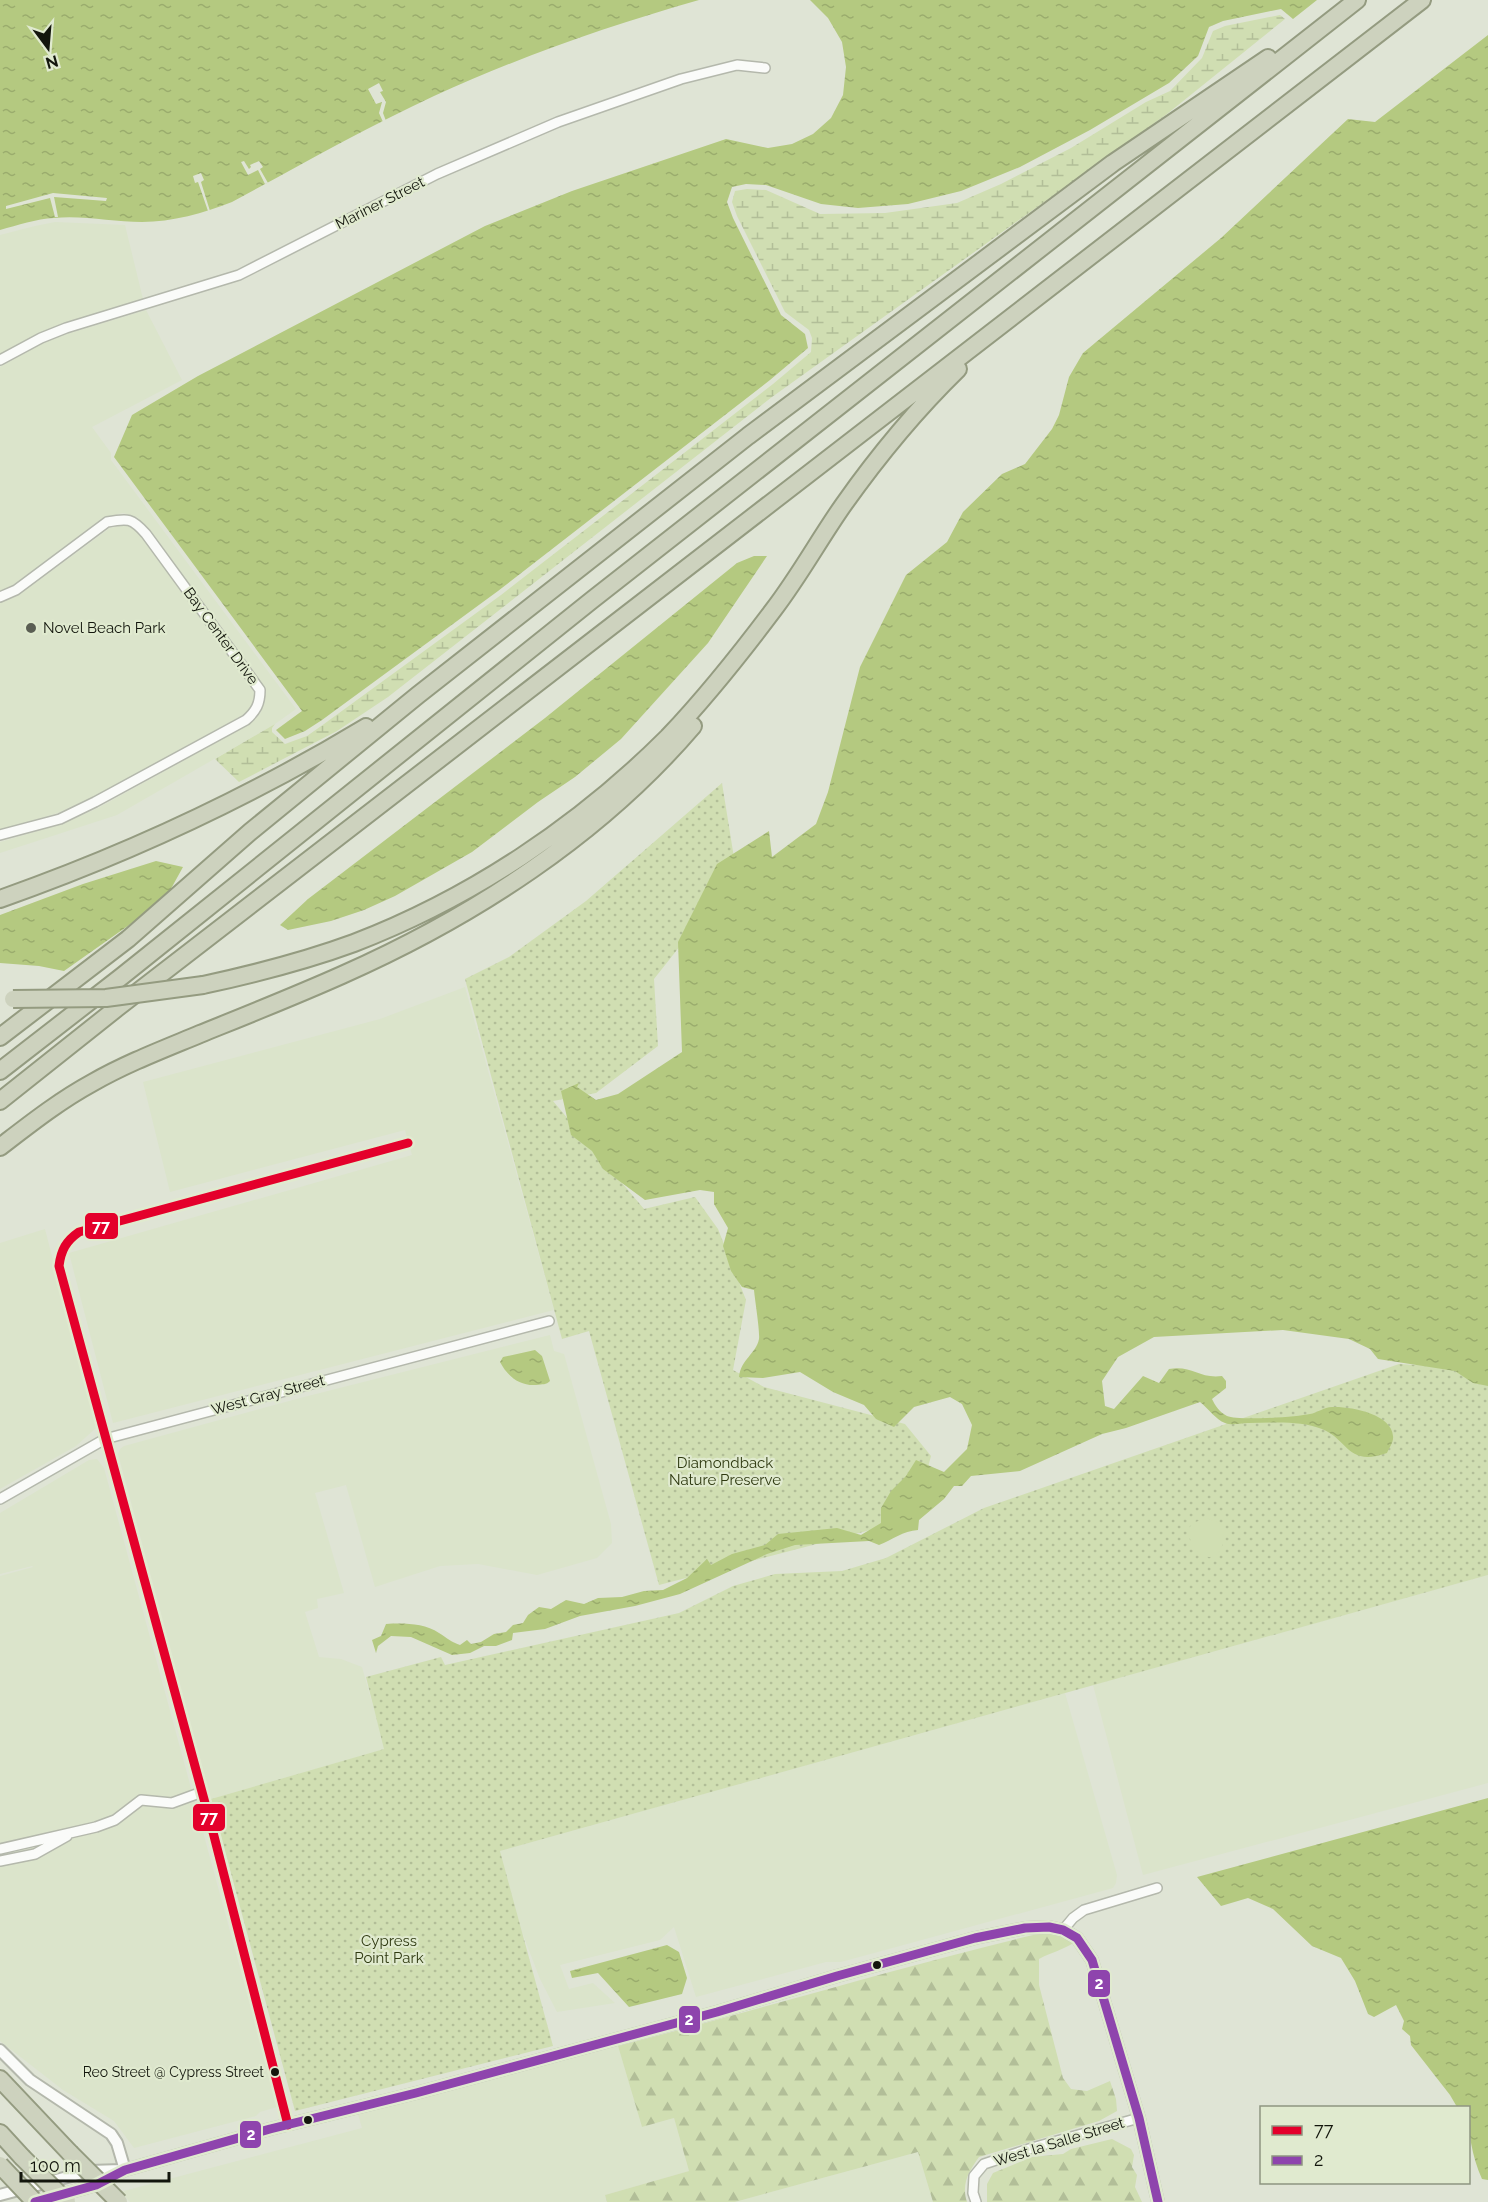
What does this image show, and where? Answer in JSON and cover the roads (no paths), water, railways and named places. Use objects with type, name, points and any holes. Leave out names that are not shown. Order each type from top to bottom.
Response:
[{"type":"highway","points":[[0,1037],[128,939],[250,832],[418,695],[830,372],[1113,163],[1355,0]]},
{"type":"highway","points":[[0,1071],[185,927],[592,600],[1355,0]]},
{"type":"highway","points":[[0,1101],[1422,0]]},
{"type":"highway","points":[[0,1148],[45,1112],[93,1082],[135,1061],[293,996],[394,950],[481,902],[539,864],[576,836],[618,801],[678,743],[744,662],[776,607],[843,506],[905,426],[953,375],[1030,303]]},
{"type":"highway","points":[[6,999],[106,998],[203,985],[260,973],[354,943],[434,907],[493,875],[597,802],[667,738],[698,704],[776,607]]},
{"type":"highway","points":[[0,898],[106,859],[215,810],[331,747],[418,695]]},
{"type":"highway","points":[[0,2079],[69,2153],[119,2202]]},
{"type":"highway","points":[[0,2133],[67,2202]]},
{"type":"highway","points":[[0,2165],[35,2202]]},
{"type":"street","name":"Mariner Street","points":[[0,360],[41,338],[66,328],[239,275],[437,174],[558,122],[681,79],[737,65],[765,68]]},
{"type":"street","name":"Bay Center Drive","points":[[0,597],[16,590],[107,522],[124,519],[136,522],[260,690],[260,701],[256,711],[246,720],[86,807],[60,819],[0,835]]},
{"type":"street","points":[[288,2125],[202,1792],[59,1266],[62,1248],[79,1232],[408,1143]]},
{"type":"street","name":"West Gray Street","points":[[0,1499],[105,1439],[549,1321]]},
{"type":"street","points":[[0,1849],[115,1820],[141,1800],[172,1803],[202,1792]]},
{"type":"street","points":[[0,1861],[35,1854],[80,1830]]},
{"type":"street","points":[[1063,1930],[1084,1910],[1157,1888]]},
{"type":"street","points":[[35,2202],[96,2185],[125,2170],[288,2125],[706,2015],[975,1938],[1038,1927],[1063,1930],[1077,1938],[1092,1960],[1139,2118],[1158,2202]]},
{"type":"street","points":[[0,2050],[30,2080],[111,2134],[117,2143],[125,2170]]},
{"type":"street","name":"West la Salle Street","points":[[976,2202],[973,2193],[974,2176],[984,2164],[1139,2118]]},
{"type":"street","points":[[0,2195],[90,2171],[125,2170]]},
{"type":"water","points":[[0,0],[699,0],[631,20],[498,68],[383,121],[232,202],[210,210],[176,219],[153,222],[65,217],[27,222],[0,230]]},
{"type":"water","points":[[810,0],[1317,0],[1293,19],[1281,9],[1223,21],[1209,27],[1198,56],[1169,83],[1090,130],[1020,167],[961,191],[908,204],[858,208],[821,204],[766,185],[746,184],[732,187],[727,202],[733,218],[781,315],[805,334],[808,348],[498,591],[322,720],[305,731],[285,739],[276,730],[302,711],[114,457],[132,415],[198,376],[485,226],[572,191],[726,139],[768,148],[792,144],[813,134],[831,118],[843,95],[846,67],[842,42],[828,18]]},
{"type":"water","points":[[1488,35],[1488,1386],[1473,1383],[1455,1371],[1378,1359],[1370,1349],[1349,1339],[1283,1330],[1154,1337],[1118,1357],[1102,1381],[1105,1406],[1114,1409],[1143,1376],[1159,1383],[1169,1369],[1177,1368],[1207,1376],[1222,1376],[1226,1381],[1226,1388],[1212,1399],[1227,1416],[1280,1417],[1310,1414],[1329,1407],[1349,1408],[1369,1413],[1386,1422],[1393,1436],[1391,1445],[1387,1453],[1364,1457],[1350,1450],[1322,1429],[1304,1424],[1228,1424],[1218,1419],[1200,1402],[1102,1434],[1020,1471],[971,1476],[962,1486],[954,1486],[944,1499],[919,1520],[918,1530],[902,1534],[879,1545],[869,1541],[795,1545],[767,1554],[680,1594],[635,1606],[580,1616],[545,1629],[513,1633],[512,1640],[496,1646],[484,1646],[470,1653],[452,1655],[411,1637],[391,1636],[378,1646],[376,1653],[372,1640],[381,1636],[386,1624],[420,1625],[460,1645],[467,1640],[471,1644],[481,1642],[494,1634],[506,1632],[513,1625],[523,1623],[528,1615],[539,1607],[551,1609],[566,1600],[584,1604],[598,1598],[622,1597],[644,1591],[663,1590],[687,1578],[707,1559],[711,1565],[732,1554],[765,1545],[778,1534],[837,1528],[861,1535],[881,1523],[881,1508],[891,1491],[906,1476],[916,1460],[944,1472],[967,1449],[972,1425],[962,1404],[950,1397],[914,1407],[894,1427],[876,1419],[864,1405],[833,1392],[800,1372],[763,1378],[739,1377],[740,1371],[759,1339],[754,1290],[742,1287],[731,1271],[723,1246],[728,1228],[714,1204],[714,1192],[700,1190],[645,1200],[603,1169],[592,1151],[571,1135],[561,1091],[579,1083],[577,1087],[596,1100],[618,1094],[682,1052],[678,942],[717,864],[769,831],[772,857],[816,824],[828,792],[860,667],[906,575],[947,542],[963,512],[1002,474],[1025,464],[1052,429],[1059,415],[1069,377],[1083,353],[1221,238],[1348,119],[1375,122]]},
{"type":"water","points":[[754,556],[767,556],[708,643],[621,739],[575,777],[472,852],[395,896],[331,921],[288,930],[280,925],[308,899],[545,718],[737,563]]},
{"type":"water","points":[[156,861],[183,867],[167,896],[64,971],[39,966],[0,963],[0,915],[83,884]]},
{"type":"water","points":[[535,1350],[542,1356],[550,1381],[546,1384],[530,1385],[520,1382],[507,1372],[500,1362],[503,1357]]},
{"type":"water","points":[[1488,1798],[1488,2180],[1482,2179],[1473,2153],[1470,2135],[1470,2106],[1456,2106],[1411,2045],[1410,2036],[1402,2029],[1404,2021],[1396,2005],[1374,2017],[1368,2014],[1355,1981],[1341,1958],[1312,1946],[1273,1909],[1248,1898],[1221,1906],[1197,1877]]},
{"type":"water","points":[[667,1945],[679,1952],[687,1978],[682,1994],[629,2007],[598,1973],[572,1978],[570,1971]]},
{"type":"place","name":"Novel Beach Park","points":[[31,628]]},
{"type":"place","name":"Reo Street @ Cypress Street","points":[[275,2072]]},
{"type":"park label","name":"Diamondback Nature Preserve","points":[[725,1472]]},
{"type":"park label","name":"Cypress Point Park","points":[[389,1950]]}]
